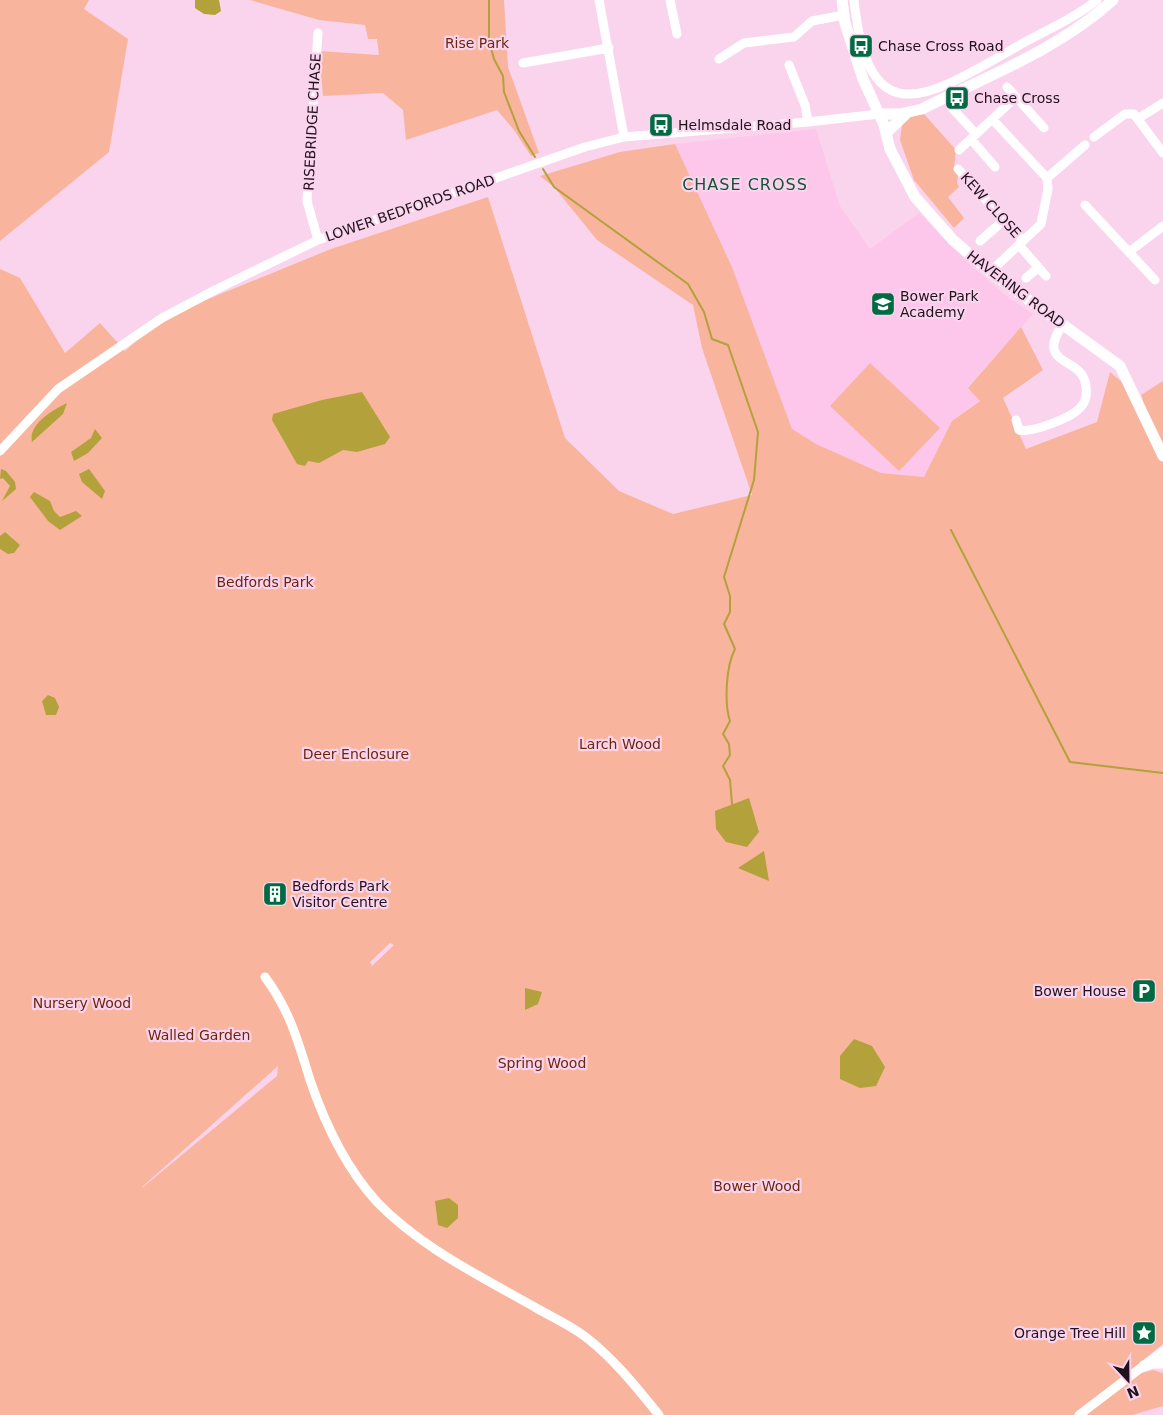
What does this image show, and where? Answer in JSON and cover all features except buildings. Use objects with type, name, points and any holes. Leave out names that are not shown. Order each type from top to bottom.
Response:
[{"type":"main road","name":"HAVERING ROAD","points":[[842,0],[844,15],[863,79],[879,114],[900,173],[915,197],[953,240],[990,272],[1120,366],[1163,456]]},
{"type":"main road","points":[[879,114],[906,114],[922,110],[1062,37],[1093,18],[1113,0]]},
{"type":"main road","points":[[886,133],[906,114]]},
{"type":"main road","points":[[1144,1366],[1152,1363],[1163,1363]]},
{"type":"street","points":[[599,0],[624,137]]},
{"type":"street","points":[[670,0],[677,34]]},
{"type":"street","points":[[854,0],[861,39],[874,76],[886,88],[904,95],[928,92],[971,73],[1096,0]]},
{"type":"street","points":[[723,54],[752,39],[794,38],[812,21],[844,15]]},
{"type":"street","points":[[1056,25],[1062,37]]},
{"type":"street","name":"RISEBRIDGE CHASE","points":[[318,33],[307,201],[318,240]]},
{"type":"street","points":[[523,63],[609,48]]},
{"type":"street","points":[[789,65],[805,105],[808,122]]},
{"type":"street","points":[[1007,87],[1044,128]]},
{"type":"street","points":[[959,150],[1016,97]]},
{"type":"street","points":[[1139,118],[1163,103]]},
{"type":"street","points":[[952,108],[995,166]]},
{"type":"street","name":"LOWER BEDFORDS ROAD","points":[[0,451],[58,389],[162,318],[318,240],[585,147],[624,137],[808,122],[879,114]]},
{"type":"street","points":[[1094,137],[1125,114],[1134,114],[1139,118],[1163,153]]},
{"type":"street","points":[[990,272],[1041,224],[1048,189],[1047,178],[992,119]]},
{"type":"street","points":[[1047,178],[1085,145]]},
{"type":"street","name":"KEW CLOSE","points":[[958,169],[1004,220],[1038,268],[1046,276]]},
{"type":"street","points":[[1085,205],[1155,280]]},
{"type":"street","points":[[980,241],[1004,220]]},
{"type":"street","points":[[1129,252],[1163,226]]},
{"type":"street","points":[[1026,278],[1038,268]]},
{"type":"street","points":[[1016,420],[1020,430],[1028,432],[1064,417],[1082,406],[1087,392],[1082,374],[1059,357],[1054,350],[1055,341],[1063,324]]},
{"type":"street","points":[[265,977],[278,995],[298,1038],[311,1081],[349,1167],[377,1201],[395,1218],[451,1259],[568,1325],[587,1338],[632,1381],[659,1415]]},
{"type":"street","points":[[1079,1415],[1163,1351]]},
{"type":"shaded area","points":[[195,0],[219,0],[221,11],[215,15],[204,14],[195,8]]},
{"type":"shaded area","name":"Bower Park Academy","points":[[816,129],[840,206],[870,249],[919,213],[965,260],[1005,295],[1033,314],[968,387],[980,400],[952,421],[924,477],[881,473],[816,444],[792,429],[732,267],[675,144]]},
{"type":"shaded area","points":[[362,392],[390,437],[385,444],[357,452],[343,450],[319,463],[308,461],[305,466],[297,464],[272,420],[273,414],[322,400]]},
{"type":"shaded area","points":[[67,403],[63,414],[32,442],[34,429],[43,418]]},
{"type":"shaded area","points":[[95,429],[102,438],[88,453],[74,461],[71,452],[91,438]]},
{"type":"shaded area","points":[[1,469],[6,471],[15,482],[16,489],[2,501],[10,486],[3,478],[0,479]]},
{"type":"shaded area","points":[[89,469],[105,491],[102,499],[82,482],[79,474]]},
{"type":"shaded area","points":[[34,492],[50,501],[54,511],[60,517],[76,511],[82,516],[60,530],[48,521],[30,497]]},
{"type":"shaded area","points":[[5,532],[20,545],[14,553],[8,554],[0,549],[0,536]]},
{"type":"shaded area","points":[[48,695],[55,698],[59,707],[56,715],[46,715],[42,701]]},
{"type":"shaded area","points":[[749,798],[759,832],[747,847],[726,842],[716,829],[715,811]]},
{"type":"shaded area","points":[[764,851],[769,881],[738,868]]},
{"type":"shaded area","points":[[525,988],[542,992],[538,1004],[525,1010]]},
{"type":"shaded area","points":[[854,1039],[872,1046],[885,1067],[876,1086],[860,1088],[840,1079],[840,1056]]},
{"type":"shaded area","points":[[449,1198],[458,1205],[458,1218],[447,1228],[438,1225],[435,1201]]},
{"type":"green space","points":[[0,0],[89,0],[84,9],[128,39],[109,152],[0,241]]},
{"type":"green space","name":"Rise Park","points":[[250,0],[504,0],[508,67],[539,153],[531,156],[514,130],[497,110],[406,140],[403,110],[383,93],[323,96],[319,51],[379,55],[377,39],[368,39],[365,25],[319,20]]},
{"type":"green space","points":[[924,114],[956,150],[954,168],[958,176],[957,183],[959,187],[948,197],[964,218],[954,228],[914,180],[900,140],[903,118]]},
{"type":"green space","points":[[675,144],[732,267],[792,429],[816,444],[881,473],[924,477],[952,421],[980,401],[968,388],[1021,327],[1043,370],[1003,398],[1026,449],[1097,422],[1110,372],[1143,400],[1141,395],[1163,381],[1163,1344],[1075,1415],[0,1415],[0,269],[20,278],[65,353],[100,323],[125,351],[162,318],[331,249],[488,197],[565,438],[619,491],[673,514],[752,495],[702,348],[693,305],[597,240],[554,187],[540,176],[620,152]],"holes":[[[390,943],[394,945],[372,966],[370,962]],[[278,1066],[277,1076],[142,1188],[142,1187]]]},
{"type":"green space","points":[[870,363],[940,428],[899,471],[830,406]]},
{"type":"green space","points":[[1153,1370],[1163,1373],[1163,1406],[1132,1415],[1085,1415],[1138,1374]]},
{"type":"waterway","points":[[489,0],[489,40],[494,59],[503,76],[504,92],[519,131],[535,157]]},
{"type":"waterway","points":[[543,169],[554,187],[688,284],[704,312],[712,339],[728,345],[758,432],[754,480],[724,577],[730,596],[730,612],[724,624],[735,649],[727,685],[727,705],[730,721],[723,734],[729,744],[730,755],[723,766],[730,780],[732,804]]},
{"type":"waterway","points":[[951,530],[1070,762],[1163,773]]},
{"type":"place","name":"Chase Cross Road","points":[[861,46]]},
{"type":"place","name":"Chase Cross","points":[[957,98]]},
{"type":"place","name":"Helmsdale Road","points":[[661,125]]},
{"type":"place","name":"Bower Park Academy","points":[[883,304]]},
{"type":"place","name":"Bedfords Park Visitor Centre","points":[[275,894]]},
{"type":"place","name":"Bower House","points":[[1144,991]]},
{"type":"place","name":"Orange Tree Hill","points":[[1144,1333]]},
{"type":"district","name":"CHASE CROSS","points":[[745,184]]},
{"type":"park label","name":"Bedfords Park","points":[[265,582]]},
{"type":"park label","name":"Larch Wood","points":[[620,744]]},
{"type":"park label","name":"Deer Enclosure","points":[[356,754]]},
{"type":"park label","name":"Nursery Wood","points":[[82,1003]]},
{"type":"park label","name":"Walled Garden","points":[[199,1035]]},
{"type":"park label","name":"Spring Wood","points":[[542,1063]]},
{"type":"park label","name":"Bower Wood","points":[[757,1186]]}]
